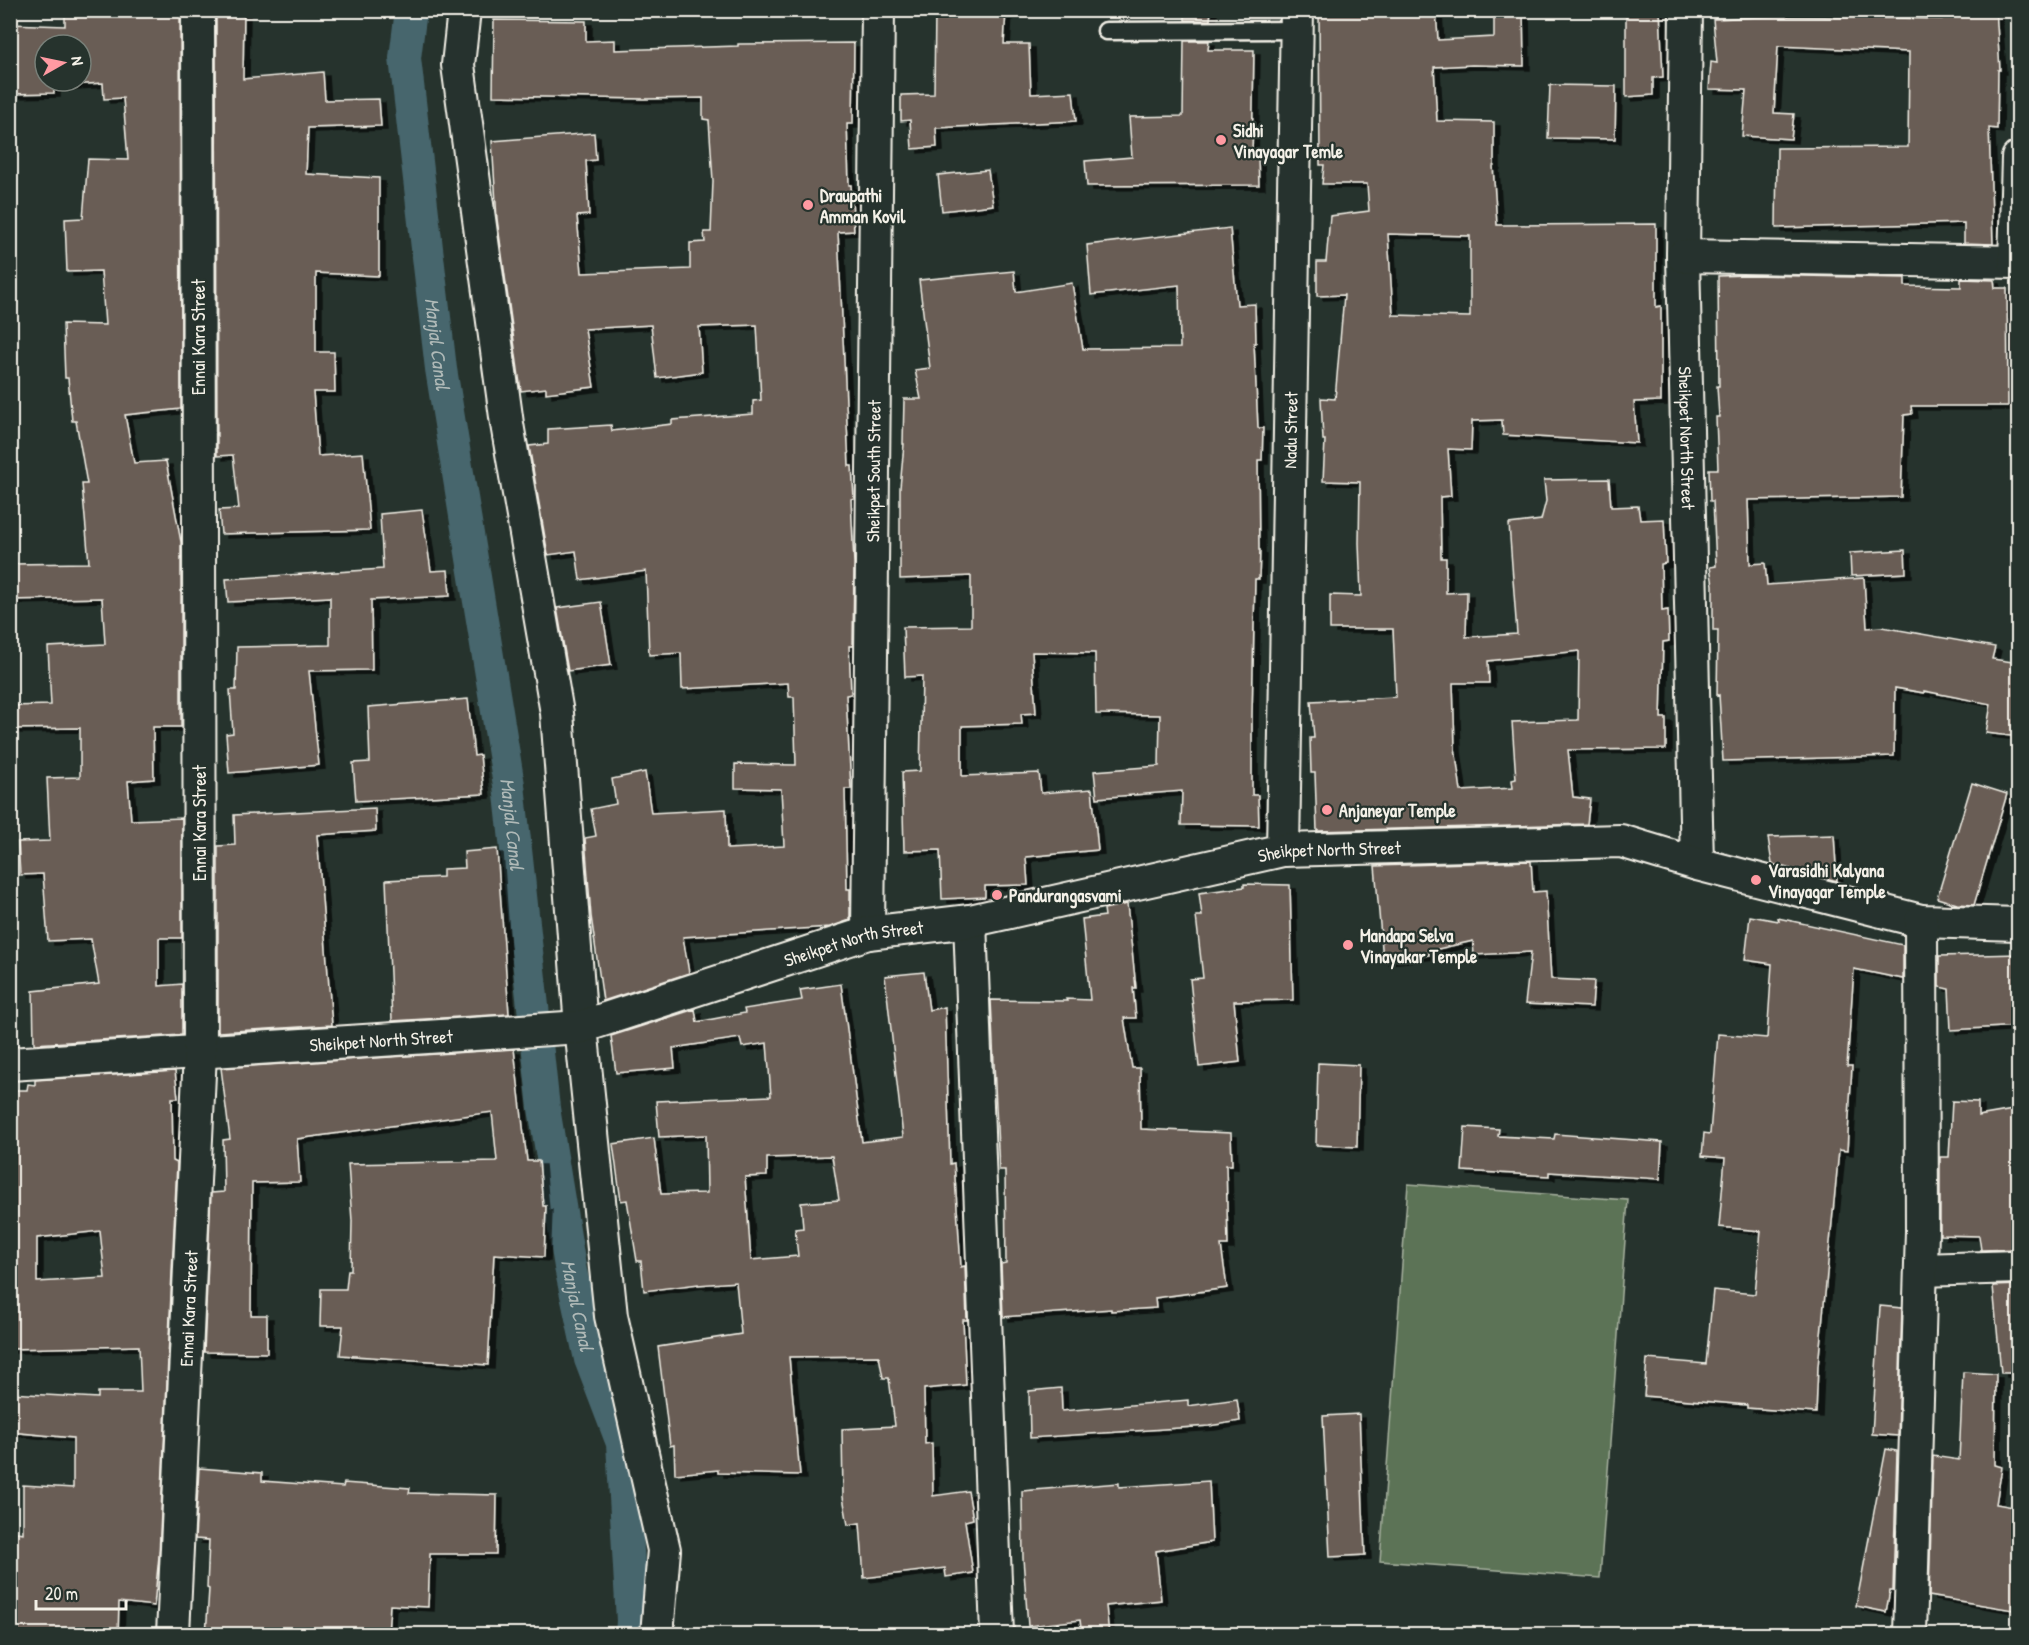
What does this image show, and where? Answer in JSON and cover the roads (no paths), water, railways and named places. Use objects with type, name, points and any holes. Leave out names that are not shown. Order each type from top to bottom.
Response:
[{"type":"street","name":"Ennai Kara Street","points":[[173,1635],[200,1052],[198,10]]},
{"type":"street","points":[[464,10],[458,65],[507,424],[557,713],[580,1027],[612,1317],[664,1550],[657,1635]]},
{"type":"street","name":"Sheikpet South Street","points":[[868,933],[878,10]]},
{"type":"street","name":"Sheikpet North Street","points":[[1686,10],[1683,255],[1697,864]]},
{"type":"street","name":"Nadu Street","points":[[1283,850],[1297,20]]},
{"type":"street","points":[[1683,255],[2017,262],[2019,158]]},
{"type":"street","name":"Sheikpet North Street","points":[[10,1064],[580,1027],[868,933],[970,921],[1283,850],[1621,841],[1697,864],[1921,921],[2019,924]]},
{"type":"street","points":[[970,921],[997,1635]]},
{"type":"street","points":[[1910,1635],[1921,1270],[1921,921]]},
{"type":"street","points":[[1921,1270],[2019,1267]]},
{"type":"lane","points":[[1106,31],[1297,20]]},
{"type":"waterway","name":"Manjal Canal","points":[[411,10],[405,58],[441,369],[509,785],[544,1108],[570,1267],[590,1359],[622,1443],[631,1634]]},
{"type":"place","name":"Sidhi Vinayagar Temle","points":[[1221,140]]},
{"type":"place","name":"Draupathi Amman Kovil","points":[[808,205]]},
{"type":"place","name":"Anjaneyar Temple","points":[[1327,810]]},
{"type":"place","name":"Varasidhi Kalyana Vinayagar Temple","points":[[1756,880]]},
{"type":"place","name":"Pandurangasvami","points":[[997,895]]},
{"type":"place","name":"Mandapa Selva Vinayakar Temple","points":[[1348,945]]}]
